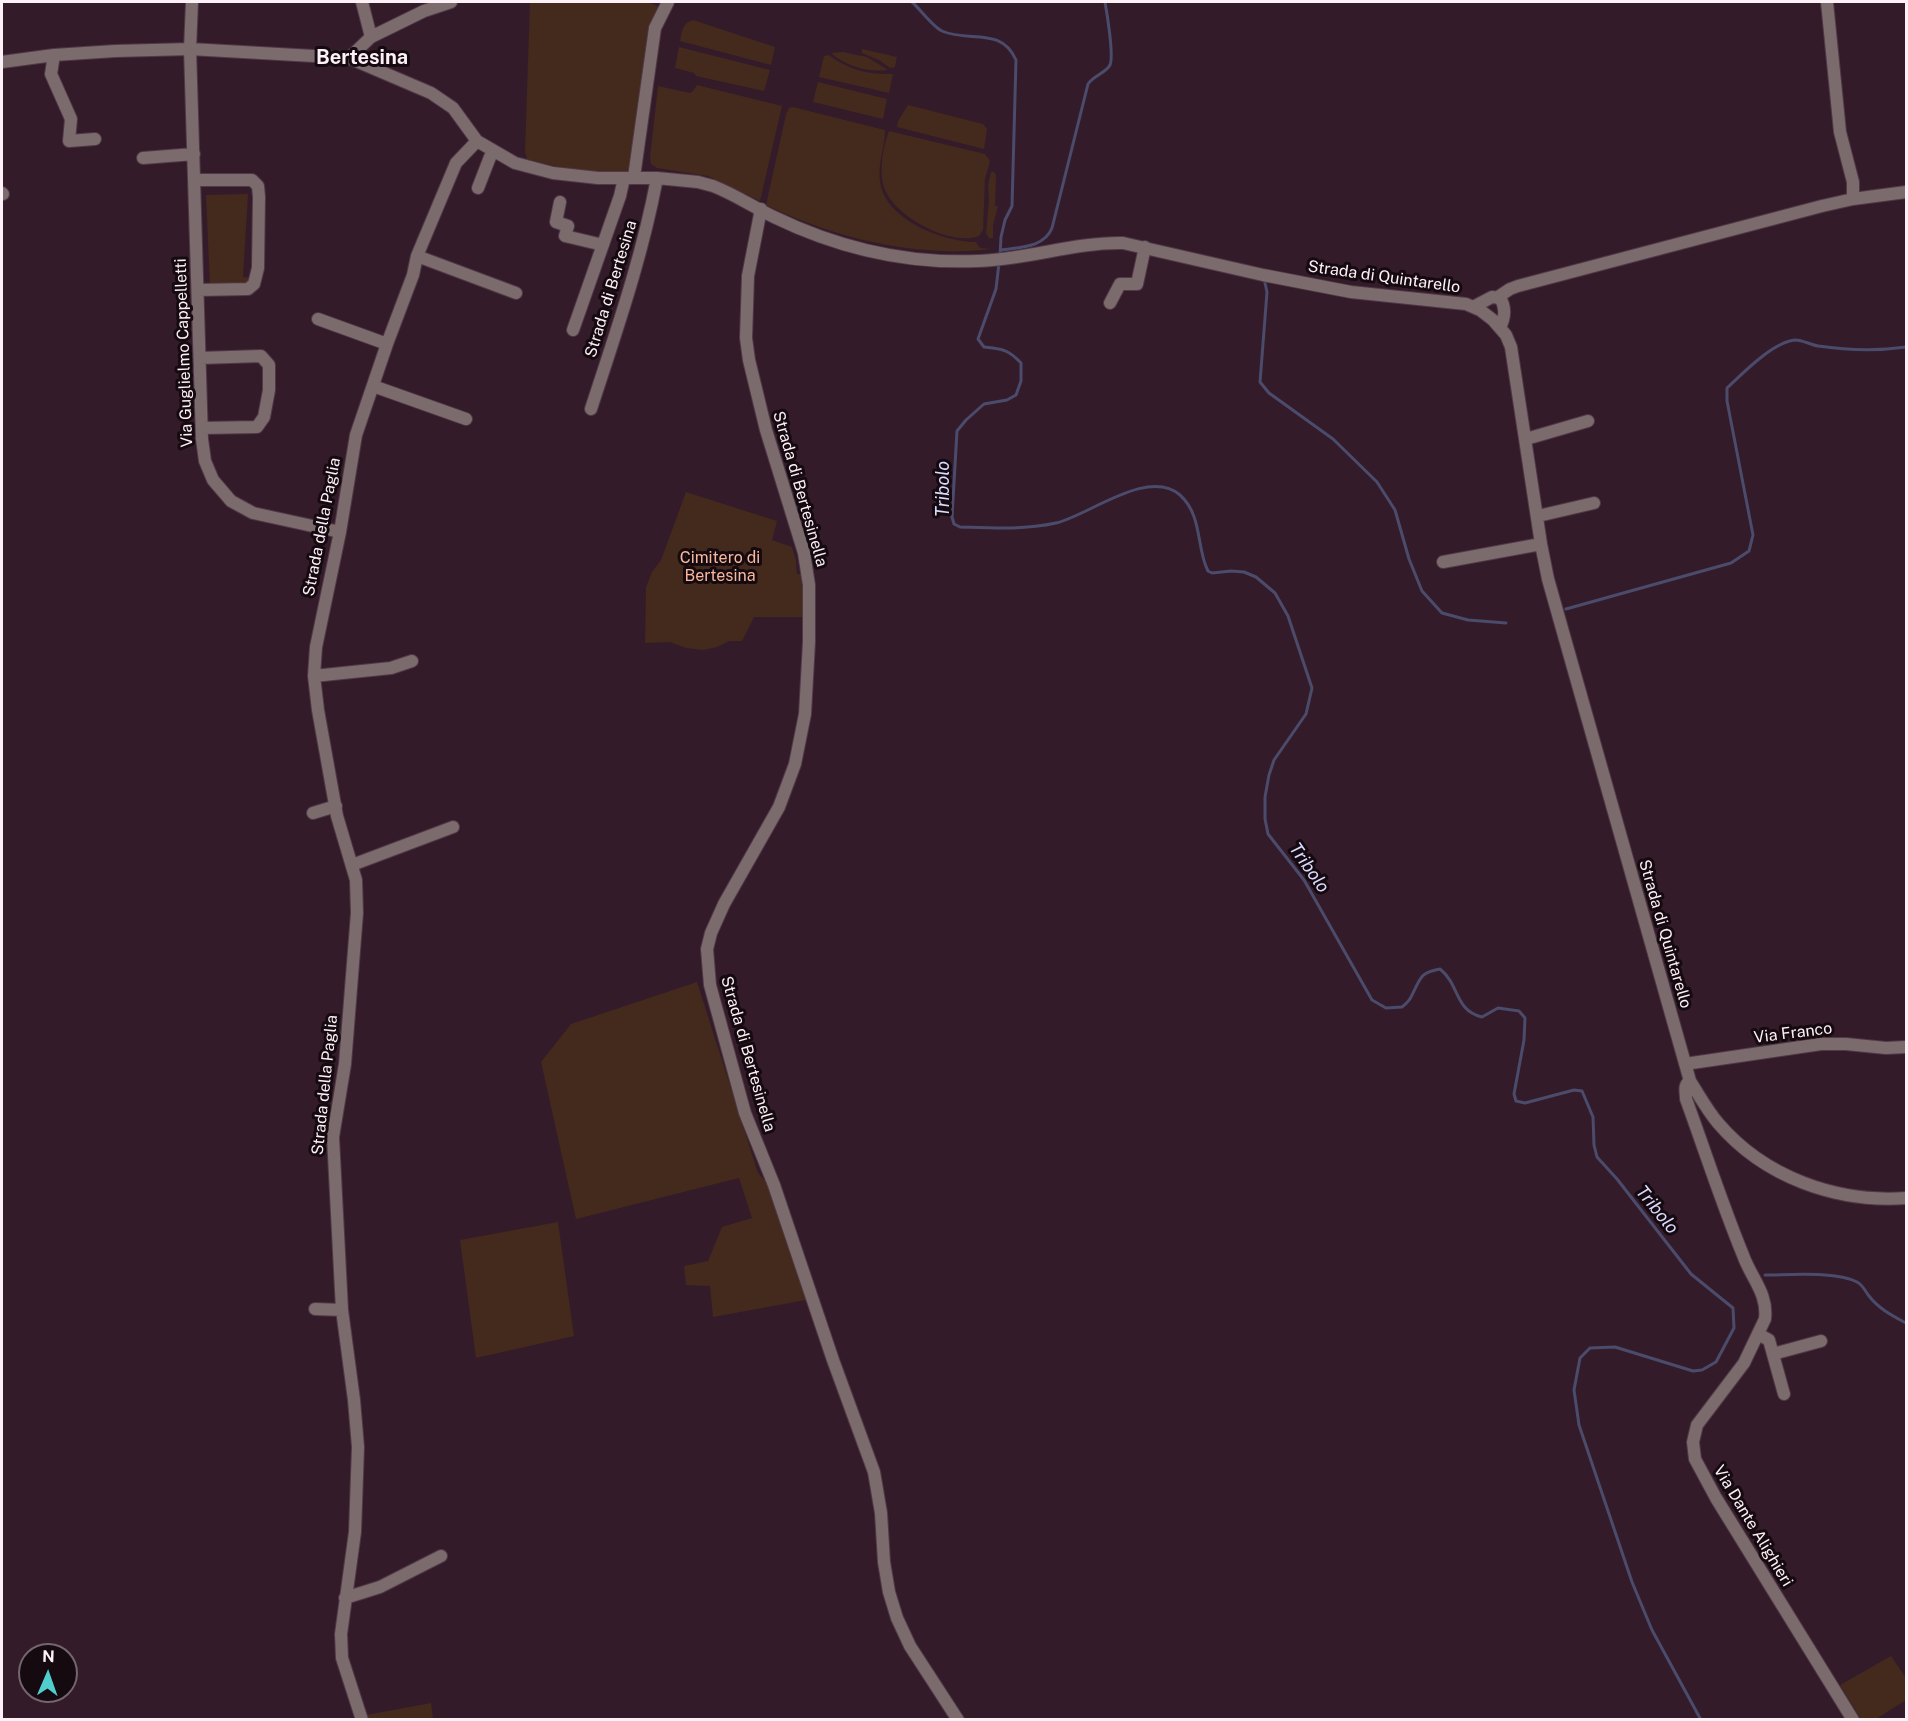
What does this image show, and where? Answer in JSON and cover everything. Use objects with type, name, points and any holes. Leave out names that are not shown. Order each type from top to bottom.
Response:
[{"type":"street","points":[[190,49],[192,2]]},
{"type":"street","points":[[362,2],[371,37]]},
{"type":"street","points":[[349,58],[371,37],[424,11],[451,2]]},
{"type":"street","name":"Strada di Bertesina","points":[[573,330],[620,196],[629,177],[655,28],[668,2]]},
{"type":"street","points":[[1827,2],[1840,132],[1853,182],[1853,199]]},
{"type":"street","points":[[2,62],[54,55],[190,49],[349,58],[431,93],[453,108],[477,141],[515,163],[554,173],[598,178],[657,178],[698,182],[713,186],[761,209]]},
{"type":"street","name":"Via Guglielmo Cappelletti","points":[[190,49],[205,461],[213,480],[231,501],[253,513],[340,532]]},
{"type":"street","points":[[54,55],[51,74],[71,119],[69,141],[95,139]]},
{"type":"street","name":"Strada della Paglia","points":[[362,1719],[342,1658],[341,1634],[355,1532],[358,1447],[342,1310],[333,1137],[345,1064],[357,913],[356,880],[336,806],[318,710],[314,676],[316,647],[340,532],[356,435],[413,276],[417,256],[456,164],[477,141]]},
{"type":"street","points":[[478,188],[494,152]]},
{"type":"street","points":[[143,158],[194,154]]},
{"type":"street","name":"Strada di Bertesina","points":[[591,409],[648,228],[657,178]]},
{"type":"street","points":[[194,180],[252,180],[258,186],[259,197],[258,268],[254,284],[248,289],[198,290]]},
{"type":"street","points":[[1473,307],[1518,286],[1739,227],[1853,199],[1906,189]]},
{"type":"street","name":"Strada di Bertesina","points":[[560,202],[556,222],[568,226],[565,236],[603,245]]},
{"type":"street","name":"Strada di Quintarello","points":[[761,209],[810,232],[879,254],[930,261],[965,262],[1123,243],[1263,276],[1340,290],[1457,303],[1473,307],[1486,314],[1500,327],[1511,347],[1541,544],[1552,591],[1690,1081],[1716,1121],[1746,1151],[1768,1166],[1796,1180],[1838,1194],[1867,1198],[1906,1198]]},
{"type":"street","name":"Strada di Bertesinella","points":[[761,209],[748,276],[746,338],[766,430],[804,553],[809,585],[805,714],[795,764],[779,807],[724,904],[711,933],[707,950],[710,985],[745,1113],[774,1185],[833,1360],[874,1472],[881,1513],[884,1562],[889,1592],[897,1618],[910,1646],[958,1719]]},
{"type":"street","points":[[1110,303],[1120,284],[1137,284],[1145,247]]},
{"type":"street","points":[[417,256],[516,293]]},
{"type":"street","points":[[1498,297],[1503,302],[1504,308],[1503,322],[1500,327]]},
{"type":"street","points":[[318,319],[387,344]]},
{"type":"street","points":[[200,358],[261,356],[268,365],[269,390],[264,417],[256,427],[202,428]]},
{"type":"street","points":[[373,386],[466,419]]},
{"type":"street","points":[[1526,439],[1588,421]]},
{"type":"street","points":[[1538,516],[1594,503]]},
{"type":"street","points":[[1443,562],[1541,544]]},
{"type":"street","points":[[314,676],[380,669],[412,661]]},
{"type":"street","points":[[313,813],[336,806]]},
{"type":"street","points":[[352,865],[453,827]]},
{"type":"street","name":"Via Franco","points":[[1685,1064],[1821,1044],[1906,1047]]},
{"type":"street","name":"Via Dante Alighieri","points":[[1690,1081],[1685,1087],[1686,1099],[1744,1258],[1764,1298],[1765,1319],[1744,1362],[1697,1425],[1693,1442],[1695,1460],[1716,1498],[1853,1719]]},
{"type":"street","points":[[315,1309],[342,1310]]},
{"type":"street","points":[[1758,1334],[1769,1340],[1784,1394]]},
{"type":"street","points":[[1773,1354],[1821,1341]]},
{"type":"street","points":[[345,1598],[380,1587],[441,1556]]},
{"type":"green space","points":[[530,2],[648,2],[660,7],[636,169],[625,172],[597,173],[527,159],[525,152]]},
{"type":"green space","points":[[693,20],[775,47],[771,65],[680,41],[685,26]]},
{"type":"green space","points":[[679,47],[770,70],[764,91],[696,76],[694,73],[675,68]]},
{"type":"green space","points":[[862,49],[897,57],[895,67],[890,68],[879,60],[862,53]]},
{"type":"green space","points":[[843,52],[867,57],[888,70],[858,67],[844,62],[831,53]]},
{"type":"green space","points":[[829,55],[860,70],[876,74],[893,74],[889,93],[819,77],[824,56]]},
{"type":"green space","points":[[818,82],[887,99],[883,119],[813,102]]},
{"type":"green space","points":[[697,85],[782,106],[760,201],[708,176],[657,168],[651,164],[658,86],[690,93]]},
{"type":"green space","points":[[908,105],[983,124],[987,129],[984,149],[897,127]]},
{"type":"green space","points":[[793,107],[885,130],[880,179],[886,198],[895,210],[906,219],[934,234],[976,242],[980,248],[991,249],[933,251],[876,243],[819,227],[766,205],[786,114],[789,108]]},
{"type":"green space","points":[[889,131],[985,154],[990,161],[985,179],[983,230],[979,236],[954,237],[940,233],[912,219],[891,200],[885,190],[882,176],[883,153]]},
{"type":"green space","points":[[991,172],[996,175],[995,206],[998,206],[993,225],[993,238],[989,238],[986,233],[988,185]]},
{"type":"green space","points":[[248,194],[243,277],[252,278],[248,285],[210,286],[206,195]]},
{"type":"green space","name":"Cimitero di Bertesina","points":[[686,492],[777,521],[772,540],[792,547],[797,574],[802,574],[803,617],[754,617],[742,641],[729,641],[703,650],[686,648],[670,642],[645,643],[646,587],[652,572],[661,560]]},
{"type":"green space","points":[[697,982],[758,1173],[773,1190],[806,1300],[713,1317],[710,1286],[686,1285],[684,1266],[708,1261],[722,1227],[752,1218],[739,1178],[576,1219],[541,1062],[571,1024]]},
{"type":"green space","points":[[558,1222],[574,1336],[476,1358],[460,1240]]},
{"type":"green space","points":[[1891,1656],[1906,1678],[1906,1700],[1876,1719],[1861,1719],[1840,1685]]},
{"type":"green space","points":[[431,1703],[433,1719],[363,1719],[361,1716]]},
{"type":"waterway","name":"Tribolo","points":[[912,2],[942,31],[993,39],[1010,49],[1016,60],[1012,206],[1005,220],[1000,256]]},
{"type":"waterway","points":[[1001,250],[1037,243],[1048,235],[1052,228],[1088,84],[1110,65],[1111,44],[1105,2]]},
{"type":"waterway","name":"Tribolo","points":[[999,263],[996,289],[978,339],[984,347],[1004,350],[1016,358],[1021,363],[1021,381],[1016,395],[1007,400],[984,404],[957,431],[952,517],[954,524],[960,527],[996,528],[1044,525],[1069,519],[1135,490],[1152,487],[1167,488],[1180,495],[1187,503],[1196,522],[1208,571],[1212,573],[1244,572],[1256,577],[1275,593],[1288,616],[1312,688],[1306,714],[1274,760],[1269,775],[1265,797],[1268,834],[1304,880],[1372,1000],[1386,1008],[1402,1007],[1410,999],[1419,980],[1428,972],[1440,969],[1451,982],[1466,1009],[1473,1014],[1482,1017],[1498,1008],[1519,1011],[1525,1018],[1524,1040],[1514,1094],[1516,1101],[1525,1103],[1574,1090],[1582,1091],[1593,1117],[1597,1157],[1617,1179],[1691,1274],[1733,1308],[1734,1328],[1716,1362],[1702,1370],[1693,1371],[1615,1347],[1590,1348],[1580,1358],[1574,1390],[1579,1425],[1632,1582],[1652,1630],[1701,1720]]},
{"type":"waterway","points":[[1265,283],[1267,292],[1260,382],[1269,393],[1333,439],[1377,482],[1395,510],[1409,559],[1422,591],[1442,613],[1468,620],[1506,623]]},
{"type":"waterway","points":[[1566,609],[1731,563],[1749,551],[1753,535],[1727,401],[1727,388],[1768,352],[1777,346],[1795,340],[1818,346],[1851,349],[1906,347]]},
{"type":"waterway","points":[[1765,1275],[1812,1274],[1837,1276],[1857,1282],[1873,1301],[1906,1323]]},
{"type":"district","name":"Bertesina","points":[[362,58]]}]
